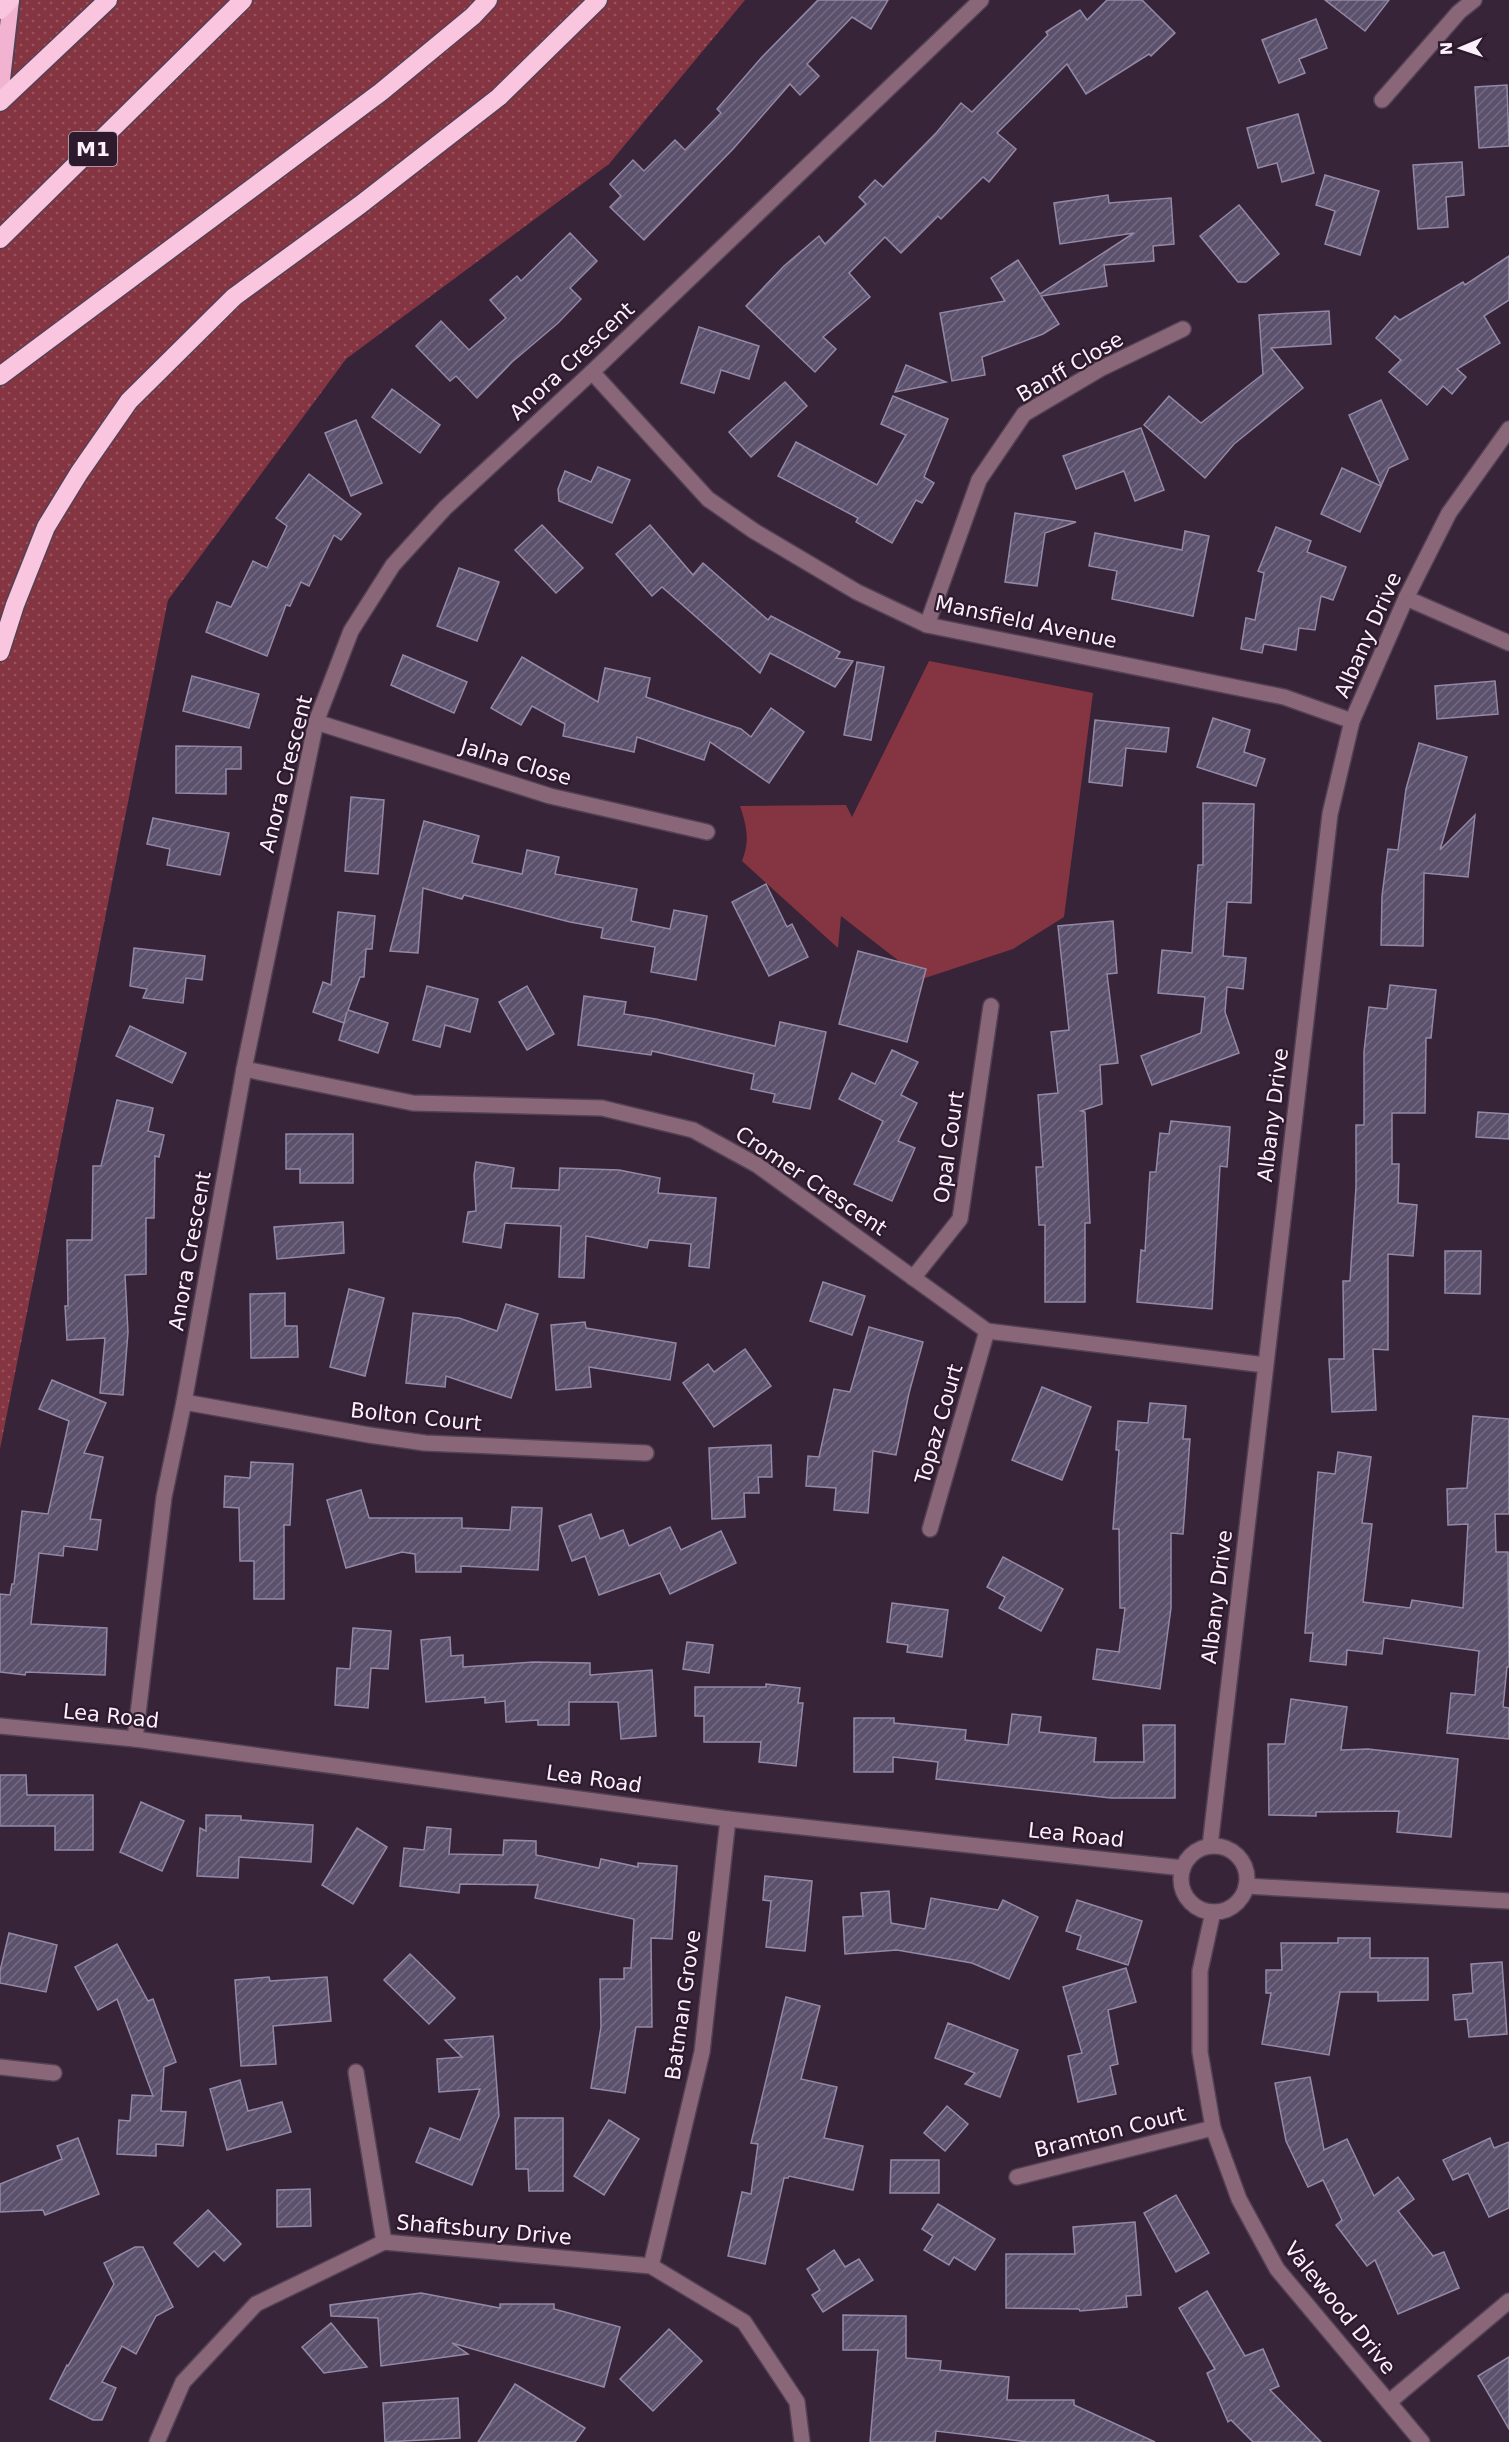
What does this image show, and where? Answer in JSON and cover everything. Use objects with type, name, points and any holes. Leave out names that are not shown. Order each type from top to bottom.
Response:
[{"type":"highway","points":[[0,9],[11,0]]},
{"type":"highway","points":[[0,99],[11,0]]},
{"type":"highway","points":[[0,99],[108,0]]},
{"type":"highway","name":"M1","points":[[0,239],[243,0]]},
{"type":"highway","points":[[0,376],[381,92],[473,16],[488,0]]},
{"type":"highway","points":[[0,652],[15,605],[46,527],[79,473],[129,401],[234,297],[360,205],[499,97],[598,0]]},
{"type":"street","name":"Anora Crescent","points":[[135,1739],[164,1497],[184,1402],[244,1069],[316,722],[351,631],[393,565],[445,508],[592,372],[981,0]]},
{"type":"street","points":[[1382,100],[1459,12],[1474,0]]},
{"type":"street","name":"Banff Close","points":[[927,625],[978,480],[1024,414],[1101,369],[1183,329]]},
{"type":"street","name":"Mansfield Avenue","points":[[592,372],[708,499],[754,531],[857,592],[927,625],[1284,697],[1352,722]]},
{"type":"street","name":"Albany Drive","points":[[1210,1846],[1264,1365],[1330,814],[1352,722],[1406,598],[1449,513],[1509,429]]},
{"type":"street","points":[[1406,598],[1509,643]]},
{"type":"street","name":"Jalna Close","points":[[316,722],[550,796],[707,832]]},
{"type":"street","name":"Opal Court","points":[[913,1278],[960,1219],[991,1006]]},
{"type":"street","name":"Cromer Crescent","points":[[244,1069],[413,1103],[602,1108],[693,1130],[757,1165],[987,1331],[1264,1365]]},
{"type":"street","name":"Topaz Court","points":[[930,1529],[987,1331]]},
{"type":"street","name":"Bolton Court","points":[[184,1402],[369,1436],[425,1443],[646,1453]]},
{"type":"street","name":"Lea Road","points":[[0,1726],[135,1739],[728,1819],[1183,1868]]},
{"type":"street","name":"Batman Grove","points":[[651,2266],[702,2052],[728,1819]]},
{"type":"street","points":[[1210,1846],[1221,1846],[1232,1850],[1246,1868],[1246,1886],[1242,1897],[1224,1911],[1213,1912],[1201,1909],[1185,1894],[1181,1883],[1183,1868],[1188,1858],[1197,1850],[1210,1846]]},
{"type":"street","points":[[1246,1886],[1509,1900]]},
{"type":"street","name":"Valewood Drive","points":[[1213,1912],[1200,1971],[1200,2052],[1213,2128],[1239,2199],[1277,2269],[1422,2442]]},
{"type":"street","points":[[0,2067],[54,2073]]},
{"type":"street","points":[[356,2072],[384,2242]]},
{"type":"street","name":"Bramton Court","points":[[1017,2177],[1213,2128]]},
{"type":"street","name":"Shaftsbury Drive","points":[[157,2442],[183,2382],[256,2304],[384,2242],[651,2266],[744,2322],[797,2402],[802,2442]]},
{"type":"street","points":[[1389,2402],[1509,2301]]},
{"type":"shaded area","points":[[0,0],[745,0],[609,164],[346,359],[168,600],[0,1449]]},
{"type":"shaded area","points":[[929,661],[1093,693],[1064,917],[1013,949],[922,979],[841,916],[838,948],[742,861],[747,834],[740,806],[846,805],[852,817]]},
{"type":"building","points":[[818,0],[888,0],[871,29],[852,17],[807,64],[819,76],[800,95],[790,84],[733,149],[644,240],[610,207],[621,196],[610,184],[633,160],[644,171],[675,140],[685,150],[721,113],[717,109],[762,57]]},
{"type":"building","points":[[1107,0],[1142,0],[1175,33],[1151,56],[1149,54],[1086,94],[1067,64],[997,133],[1016,149],[989,182],[983,177],[941,219],[938,216],[901,253],[885,237],[849,273],[870,297],[823,337],[836,349],[815,372],[746,306],[784,266],[819,236],[825,244],[866,204],[859,197],[875,180],[883,187],[937,132],[961,103],[972,112],[1048,35],[1046,32],[1080,10],[1087,20]]},
{"type":"building","points":[[1325,0],[1389,0],[1365,31]]},
{"type":"building","points":[[1316,19],[1327,48],[1299,59],[1305,73],[1279,83],[1262,40]]},
{"type":"building","points":[[1507,85],[1509,146],[1479,148],[1475,87]]},
{"type":"building","points":[[1298,114],[1314,173],[1282,182],[1277,163],[1258,168],[1247,128]]},
{"type":"building","points":[[1462,162],[1464,195],[1446,197],[1448,227],[1418,229],[1413,165]]},
{"type":"building","points":[[1325,175],[1379,191],[1360,255],[1325,244],[1335,211],[1316,205]]},
{"type":"building","points":[[1108,195],[1109,203],[1171,198],[1174,244],[1153,246],[1154,261],[1104,265],[1107,286],[1041,296],[1059,324],[1043,334],[982,357],[985,375],[952,381],[940,313],[1005,301],[991,278],[1018,260],[1040,294],[1134,233],[1060,244],[1054,203]]},
{"type":"building","points":[[1239,205],[1279,254],[1246,282],[1238,282],[1200,236]]},
{"type":"building","points":[[570,233],[597,261],[570,288],[581,299],[558,323],[512,362],[477,398],[456,376],[450,381],[416,346],[441,321],[469,350],[506,318],[490,300],[517,276],[521,281]]},
{"type":"building","points":[[1509,256],[1509,300],[1484,316],[1500,343],[1457,369],[1466,377],[1452,394],[1443,386],[1427,405],[1389,372],[1401,360],[1376,338],[1395,316],[1400,320],[1463,282],[1465,285]]},
{"type":"building","points":[[1329,311],[1331,344],[1271,348],[1303,388],[1234,444],[1205,478],[1144,425],[1169,396],[1201,423],[1263,374],[1259,315]]},
{"type":"building","points":[[699,327],[759,346],[749,379],[721,370],[714,393],[681,383]]},
{"type":"building","points":[[906,365],[946,382],[895,392]]},
{"type":"building","points":[[785,382],[807,406],[751,457],[729,432]]},
{"type":"building","points":[[392,389],[440,425],[420,453],[372,417]]},
{"type":"building","points":[[893,396],[948,419],[924,477],[934,483],[922,503],[916,500],[892,543],[856,522],[858,518],[778,476],[796,442],[877,485],[906,435],[881,424]]},
{"type":"building","points":[[1381,400],[1408,459],[1389,468],[1381,486],[1349,415]]},
{"type":"building","points":[[356,420],[382,483],[351,496],[325,433]]},
{"type":"building","points":[[1141,428],[1164,490],[1135,501],[1124,471],[1076,489],[1063,456]]},
{"type":"building","points":[[598,467],[630,480],[612,523],[559,501],[558,489],[565,471],[591,482]]},
{"type":"building","points":[[1342,468],[1381,486],[1360,532],[1321,514]]},
{"type":"building","points":[[309,474],[361,514],[341,540],[334,535],[309,586],[301,582],[290,606],[286,605],[267,656],[206,632],[217,602],[231,607],[253,561],[267,568],[287,526],[276,518]]},
{"type":"building","points":[[1015,513],[1076,522],[1045,533],[1037,586],[1005,582]]},
{"type":"building","points":[[542,525],[583,568],[556,593],[515,550]]},
{"type":"building","points":[[650,525],[693,575],[703,563],[768,620],[771,616],[840,652],[836,658],[853,661],[835,687],[770,653],[760,673],[662,587],[652,596],[616,554]]},
{"type":"building","points":[[1276,527],[1311,541],[1307,552],[1346,567],[1333,600],[1321,596],[1315,630],[1299,628],[1296,650],[1264,644],[1262,653],[1241,649],[1246,618],[1255,620],[1264,573],[1258,571]]},
{"type":"building","points":[[1185,531],[1209,536],[1193,616],[1112,599],[1117,571],[1089,566],[1095,533],[1182,550]]},
{"type":"building","points":[[459,568],[499,582],[477,641],[437,626]]},
{"type":"building","points":[[403,655],[467,682],[454,713],[391,685]]},
{"type":"building","points":[[522,657],[598,702],[605,668],[650,678],[646,697],[741,729],[751,737],[771,708],[804,732],[769,783],[710,742],[704,760],[637,737],[634,752],[563,736],[565,724],[532,706],[521,725],[491,708]]},
{"type":"building","points":[[857,662],[884,667],[871,740],[844,735]]},
{"type":"building","points":[[192,676],[259,694],[249,728],[183,711]]},
{"type":"building","points":[[1495,681],[1498,714],[1437,719],[1435,686]]},
{"type":"building","points":[[1213,718],[1250,730],[1244,752],[1265,759],[1256,786],[1197,767]]},
{"type":"building","points":[[1095,720],[1169,728],[1166,752],[1126,748],[1122,786],[1089,782]]},
{"type":"building","points":[[1419,743],[1467,757],[1440,850],[1475,815],[1468,877],[1424,873],[1423,946],[1381,945],[1382,896],[1388,849],[1398,850],[1406,789]]},
{"type":"building","points":[[176,746],[241,747],[241,769],[226,769],[226,794],[176,793]]},
{"type":"building","points":[[351,797],[384,800],[378,874],[345,871]]},
{"type":"building","points":[[1203,803],[1254,804],[1251,903],[1227,902],[1223,956],[1246,958],[1243,989],[1227,987],[1225,1012],[1239,1053],[1152,1085],[1141,1056],[1201,1033],[1205,997],[1158,993],[1162,950],[1192,953],[1198,865],[1203,865]]},
{"type":"building","points":[[153,818],[229,833],[220,875],[167,865],[170,849],[147,844]]},
{"type":"building","points":[[424,821],[479,836],[472,863],[522,874],[527,850],[559,857],[555,874],[637,889],[631,921],[670,929],[674,910],[707,916],[696,980],[651,972],[655,947],[601,938],[603,928],[464,895],[462,899],[423,888],[418,953],[390,951]]},
{"type":"building","points":[[766,884],[787,927],[792,924],[808,957],[769,976],[732,902]]},
{"type":"building","points":[[338,912],[375,916],[372,949],[366,949],[364,977],[360,977],[348,1010],[388,1023],[378,1053],[339,1040],[344,1023],[313,1012],[323,982],[331,985]]},
{"type":"building","points":[[1113,921],[1117,973],[1107,974],[1118,1063],[1100,1065],[1102,1104],[1081,1111],[1085,1112],[1090,1223],[1085,1223],[1085,1302],[1045,1302],[1045,1225],[1039,1225],[1036,1167],[1043,1167],[1038,1095],[1058,1093],[1051,1032],[1069,1030],[1058,926]]},
{"type":"building","points":[[134,948],[205,956],[202,980],[186,978],[183,1003],[143,998],[147,989],[130,986]]},
{"type":"building","points":[[858,951],[926,969],[907,1042],[839,1024]]},
{"type":"building","points":[[1390,985],[1436,990],[1431,1038],[1426,1038],[1425,1113],[1392,1113],[1392,1164],[1399,1164],[1398,1203],[1417,1205],[1413,1256],[1388,1254],[1388,1350],[1373,1349],[1376,1410],[1332,1412],[1329,1359],[1344,1359],[1343,1281],[1350,1281],[1356,1187],[1356,1125],[1364,1125],[1364,1052],[1369,1007],[1387,1009]]},
{"type":"building","points":[[427,986],[478,999],[470,1032],[445,1025],[440,1047],[413,1040]]},
{"type":"building","points":[[527,986],[554,1034],[527,1050],[499,1002]]},
{"type":"building","points":[[584,996],[626,1002],[624,1014],[775,1046],[780,1022],[826,1032],[810,1109],[773,1102],[775,1094],[751,1089],[754,1074],[652,1051],[651,1055],[578,1045]]},
{"type":"building","points":[[130,1026],[186,1053],[172,1083],[116,1056]]},
{"type":"building","points":[[892,1050],[918,1062],[901,1095],[917,1103],[898,1141],[915,1148],[892,1201],[854,1184],[883,1121],[839,1099],[852,1073],[875,1084]]},
{"type":"building","points":[[117,1100],[153,1108],[148,1131],[164,1135],[159,1157],[155,1156],[154,1218],[146,1218],[146,1274],[125,1275],[128,1332],[123,1395],[100,1393],[105,1338],[67,1340],[65,1306],[68,1306],[67,1240],[92,1240],[93,1166],[101,1166]]},
{"type":"building","points":[[1478,1112],[1509,1114],[1509,1139],[1476,1137]]},
{"type":"building","points":[[1171,1121],[1230,1127],[1227,1167],[1220,1166],[1212,1309],[1137,1302],[1141,1250],[1145,1251],[1150,1172],[1156,1172],[1160,1133],[1169,1134]]},
{"type":"building","points":[[286,1134],[353,1134],[353,1183],[300,1183],[300,1169],[286,1169]]},
{"type":"building","points":[[476,1162],[514,1168],[511,1188],[559,1190],[560,1168],[619,1170],[660,1178],[658,1193],[716,1198],[709,1268],[689,1266],[691,1244],[649,1240],[647,1248],[586,1236],[584,1278],[559,1277],[561,1226],[505,1223],[501,1248],[463,1242],[468,1212],[476,1211],[474,1175]]},
{"type":"building","points":[[343,1222],[344,1253],[277,1259],[274,1227]]},
{"type":"building","points":[[1445,1251],[1481,1251],[1480,1294],[1445,1293]]},
{"type":"building","points":[[823,1282],[865,1296],[852,1335],[810,1321]]},
{"type":"building","points":[[349,1289],[384,1298],[365,1376],[330,1367]]},
{"type":"building","points":[[285,1293],[285,1326],[297,1326],[298,1357],[251,1358],[250,1294]]},
{"type":"building","points":[[506,1304],[538,1314],[511,1398],[446,1376],[445,1387],[406,1383],[413,1313],[459,1318],[497,1331]]},
{"type":"building","points":[[585,1322],[586,1328],[676,1343],[670,1380],[589,1367],[591,1387],[556,1390],[551,1325]]},
{"type":"building","points":[[869,1327],[923,1342],[896,1455],[873,1451],[868,1513],[834,1510],[836,1488],[806,1486],[808,1456],[819,1457],[834,1389],[850,1392]]},
{"type":"building","points":[[745,1349],[771,1386],[714,1427],[683,1383],[708,1364],[714,1372]]},
{"type":"building","points":[[52,1380],[106,1403],[84,1453],[103,1457],[90,1519],[101,1520],[97,1550],[64,1546],[63,1556],[39,1553],[31,1624],[107,1628],[105,1675],[26,1672],[25,1675],[0,1672],[0,1594],[10,1595],[12,1584],[14,1584],[22,1511],[48,1514],[69,1421],[39,1409]]},
{"type":"building","points":[[1042,1387],[1091,1407],[1062,1480],[1012,1460]]},
{"type":"building","points":[[1150,1403],[1186,1406],[1183,1439],[1190,1439],[1183,1534],[1171,1533],[1171,1608],[1160,1689],[1093,1679],[1097,1649],[1119,1652],[1125,1608],[1120,1608],[1119,1529],[1113,1529],[1119,1450],[1116,1450],[1118,1421],[1148,1423]]},
{"type":"building","points":[[1473,1416],[1509,1419],[1509,1514],[1495,1514],[1496,1552],[1508,1552],[1509,1667],[1507,1667],[1503,1707],[1509,1708],[1509,1739],[1447,1733],[1451,1693],[1475,1695],[1479,1651],[1384,1638],[1382,1654],[1347,1650],[1346,1665],[1310,1661],[1313,1633],[1305,1633],[1318,1472],[1335,1474],[1338,1452],[1371,1457],[1362,1523],[1372,1524],[1363,1602],[1410,1608],[1412,1600],[1463,1608],[1468,1524],[1448,1525],[1447,1489],[1467,1488]]},
{"type":"building","points":[[771,1445],[772,1477],[758,1477],[759,1493],[744,1493],[745,1517],[712,1519],[709,1448]]},
{"type":"building","points":[[251,1462],[293,1464],[290,1525],[284,1525],[284,1599],[254,1599],[254,1561],[240,1561],[239,1508],[224,1507],[225,1476],[250,1478]]},
{"type":"building","points":[[361,1490],[369,1518],[462,1518],[462,1528],[510,1530],[512,1507],[542,1508],[538,1570],[461,1566],[461,1572],[416,1572],[415,1554],[402,1552],[346,1568],[327,1500]]},
{"type":"building","points":[[591,1514],[600,1539],[623,1530],[629,1546],[670,1527],[681,1550],[721,1531],[736,1563],[670,1594],[660,1573],[599,1595],[585,1556],[572,1561],[559,1526]]},
{"type":"building","points":[[1003,1557],[1063,1589],[1041,1631],[999,1608],[1005,1597],[987,1587]]},
{"type":"building","points":[[892,1603],[948,1610],[942,1657],[907,1652],[908,1645],[887,1642]]},
{"type":"building","points":[[353,1628],[391,1631],[388,1669],[371,1668],[368,1708],[335,1705],[337,1668],[350,1669]]},
{"type":"building","points":[[450,1637],[451,1656],[463,1655],[463,1667],[534,1662],[590,1663],[590,1675],[652,1670],[656,1736],[621,1739],[618,1702],[569,1702],[569,1725],[538,1725],[538,1720],[506,1722],[505,1701],[485,1703],[485,1697],[426,1702],[421,1640]]},
{"type":"building","points":[[687,1642],[713,1645],[709,1673],[683,1669]]},
{"type":"building","points":[[766,1684],[800,1688],[798,1703],[803,1703],[796,1766],[759,1762],[761,1742],[704,1742],[704,1716],[695,1716],[695,1687],[766,1687]]},
{"type":"building","points":[[1291,1699],[1347,1707],[1341,1750],[1368,1749],[1458,1759],[1451,1837],[1397,1832],[1399,1811],[1316,1812],[1316,1816],[1269,1815],[1268,1744],[1285,1744]]},
{"type":"building","points":[[1012,1714],[1041,1717],[1039,1732],[1096,1738],[1094,1762],[1144,1762],[1143,1725],[1175,1725],[1175,1798],[1111,1798],[936,1779],[938,1762],[893,1757],[893,1772],[854,1772],[854,1718],[894,1718],[894,1723],[966,1730],[965,1740],[1008,1745]]},
{"type":"building","points":[[0,1775],[26,1775],[27,1795],[93,1795],[93,1850],[55,1850],[55,1826],[0,1826]]},
{"type":"building","points":[[141,1802],[184,1821],[162,1871],[120,1852]]},
{"type":"building","points":[[206,1815],[241,1816],[241,1820],[313,1825],[311,1862],[239,1857],[238,1878],[197,1876],[200,1828],[206,1831]]},
{"type":"building","points":[[427,1827],[451,1829],[449,1854],[503,1855],[504,1840],[536,1841],[536,1855],[599,1868],[601,1859],[638,1867],[638,1863],[677,1866],[672,1939],[651,1938],[652,2027],[636,2027],[625,2093],[591,2088],[601,2027],[600,1979],[624,1979],[624,1968],[631,1968],[634,1919],[535,1898],[538,1885],[460,1884],[459,1893],[400,1886],[404,1848],[424,1850]]},
{"type":"building","points":[[357,1828],[387,1847],[353,1904],[322,1885]]},
{"type":"building","points":[[765,1876],[812,1881],[805,1951],[766,1947],[771,1901],[763,1900]]},
{"type":"building","points":[[889,1891],[891,1923],[925,1929],[931,1898],[998,1910],[1003,1900],[1038,1917],[1009,1979],[972,1963],[897,1950],[845,1954],[843,1917],[863,1916],[861,1893]]},
{"type":"building","points":[[1077,1900],[1142,1921],[1128,1965],[1077,1949],[1081,1936],[1066,1931]]},
{"type":"building","points":[[9,1933],[57,1945],[46,1992],[0,1983],[0,1971]]},
{"type":"building","points":[[1338,1938],[1370,1938],[1370,1958],[1428,1958],[1428,2000],[1378,2001],[1378,1992],[1340,1992],[1329,2055],[1262,2044],[1271,1993],[1266,1993],[1266,1970],[1282,1970],[1281,1943],[1338,1943]]},
{"type":"building","points":[[117,1944],[148,2001],[153,1999],[176,2062],[164,2067],[161,2111],[186,2112],[183,2146],[156,2144],[156,2156],[117,2154],[119,2120],[130,2121],[132,2095],[153,2096],[117,1999],[98,2010],[75,1967]]},
{"type":"building","points":[[410,1954],[455,1998],[429,2024],[384,1980]]},
{"type":"building","points":[[1502,1962],[1507,2034],[1469,2037],[1467,2019],[1455,2020],[1453,1995],[1473,1993],[1471,1964]]},
{"type":"building","points":[[1126,1968],[1136,2002],[1108,2010],[1118,2064],[1110,2066],[1116,2094],[1078,2102],[1068,2056],[1082,2053],[1063,1987]]},
{"type":"building","points":[[269,1977],[270,1981],[327,1977],[331,2021],[273,2026],[276,2064],[241,2066],[235,1980]]},
{"type":"building","points":[[786,1997],[820,2006],[801,2079],[837,2087],[824,2138],[863,2146],[853,2190],[789,2176],[784,2178],[765,2264],[728,2256],[742,2192],[751,2194],[758,2144],[751,2143]]},
{"type":"building","points":[[948,2023],[1018,2050],[1000,2097],[965,2084],[975,2073],[935,2058]]},
{"type":"building","points":[[493,2036],[499,2116],[472,2185],[416,2162],[430,2128],[460,2140],[480,2089],[439,2092],[437,2059],[462,2057],[445,2040]]},
{"type":"building","points":[[1310,2077],[1324,2150],[1347,2139],[1374,2196],[1398,2177],[1414,2199],[1398,2211],[1433,2256],[1444,2252],[1459,2288],[1398,2314],[1375,2260],[1367,2266],[1336,2225],[1342,2220],[1323,2180],[1308,2187],[1286,2141],[1275,2083]]},
{"type":"building","points":[[240,2080],[248,2111],[282,2102],[291,2132],[227,2150],[210,2089]]},
{"type":"building","points":[[947,2106],[968,2124],[945,2151],[924,2133]]},
{"type":"building","points":[[515,2118],[563,2118],[563,2191],[529,2191],[528,2169],[516,2169]]},
{"type":"building","points":[[609,2120],[639,2139],[604,2195],[574,2176]]},
{"type":"building","points":[[78,2138],[99,2194],[45,2215],[43,2210],[0,2212],[0,2184],[62,2159],[57,2146]]},
{"type":"building","points":[[1490,2138],[1494,2148],[1509,2142],[1509,2208],[1489,2217],[1468,2173],[1453,2180],[1443,2160]]},
{"type":"building","points":[[891,2160],[939,2160],[939,2193],[890,2193]]},
{"type":"building","points":[[310,2189],[311,2226],[277,2227],[277,2190]]},
{"type":"building","points":[[1176,2195],[1209,2253],[1176,2272],[1144,2213]]},
{"type":"building","points":[[938,2204],[995,2239],[975,2270],[954,2257],[949,2265],[924,2250],[933,2236],[922,2229]]},
{"type":"building","points":[[208,2210],[241,2244],[224,2261],[214,2251],[198,2267],[174,2243]]},
{"type":"building","points":[[1135,2222],[1141,2295],[1126,2296],[1127,2307],[1080,2311],[1079,2309],[1006,2308],[1006,2254],[1075,2254],[1073,2227]]},
{"type":"building","points":[[135,2247],[143,2247],[173,2307],[156,2316],[136,2354],[122,2346],[102,2382],[116,2388],[102,2420],[93,2420],[50,2399],[114,2284],[104,2263]]},
{"type":"building","points":[[834,2250],[845,2267],[859,2259],[873,2280],[823,2312],[812,2295],[820,2290],[807,2269]]},
{"type":"building","points":[[1207,2291],[1245,2356],[1263,2349],[1279,2386],[1270,2390],[1321,2442],[1253,2442],[1231,2420],[1228,2422],[1207,2373],[1215,2369],[1179,2308]]},
{"type":"building","points":[[421,2293],[500,2308],[500,2304],[554,2304],[554,2309],[620,2327],[604,2387],[452,2343],[468,2354],[381,2366],[378,2318],[331,2316],[330,2305]]},
{"type":"building","points":[[843,2315],[906,2316],[906,2358],[941,2361],[940,2370],[1009,2377],[1007,2400],[1074,2400],[1074,2405],[1155,2442],[1028,2442],[936,2431],[935,2442],[870,2442],[878,2350],[843,2350]]},
{"type":"building","points":[[331,2323],[367,2367],[324,2373],[302,2347]]},
{"type":"building","points":[[669,2329],[702,2361],[653,2411],[620,2379]]},
{"type":"building","points":[[1509,2357],[1509,2429],[1478,2376]]},
{"type":"building","points":[[515,2384],[585,2428],[575,2442],[478,2442]]},
{"type":"building","points":[[458,2398],[460,2438],[385,2442],[383,2403]]}]
